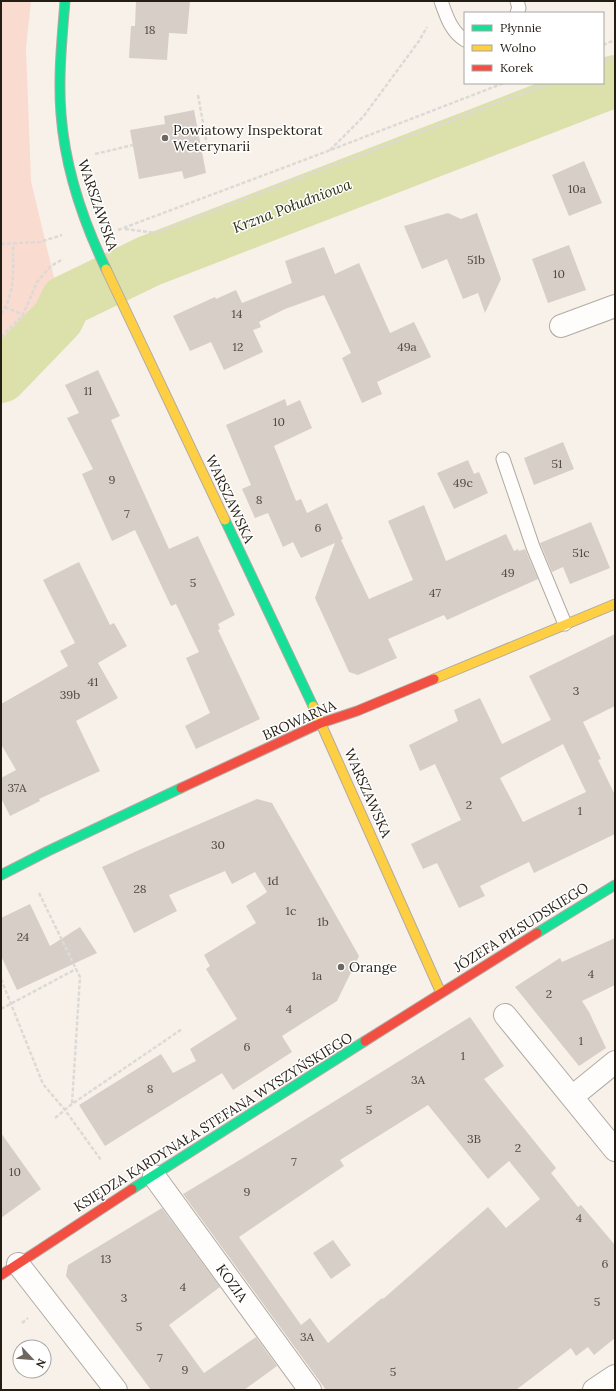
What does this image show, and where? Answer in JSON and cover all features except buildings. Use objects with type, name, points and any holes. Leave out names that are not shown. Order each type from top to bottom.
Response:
[{"type":"main road","name":"WARSZAWSKA","points":[[65,1],[60,68],[62,128],[67,159],[78,198],[92,237],[321,723],[441,993]]},
{"type":"main road","name":"BROWARNA","points":[[1,875],[55,848],[321,723],[357,711],[615,604]]},
{"type":"main road","name":"JÓZEFA PIŁSUDSKIEGO","points":[[441,993],[615,885]]},
{"type":"main road","name":"KSIĘDZA KARDYNAŁA STEFANA WYSZYŃSKIEGO","points":[[10,1269],[105,1206],[441,993]]},
{"type":"street","points":[[561,326],[615,306]]},
{"type":"street","points":[[505,1015],[615,1150]]},
{"type":"street","points":[[572,1096],[615,1062]]},
{"type":"street","name":"KOZIA","points":[[154,1176],[310,1390]]},
{"type":"street","points":[[10,1269],[48,1304],[116,1390]]},
{"type":"street","points":[[595,1390],[615,1376]]},
{"type":"lane","points":[[516,1],[519,8],[517,12]]},
{"type":"lane","points":[[441,2],[449,22],[458,36],[464,39]]},
{"type":"lane","points":[[503,459],[533,547],[565,624]]},
{"type":"path","points":[[328,151],[363,117],[419,41],[441,2]]},
{"type":"path","points":[[604,45],[615,40]]},
{"type":"path","points":[[604,63],[615,58]]},
{"type":"path","points":[[92,237],[125,229],[501,84]]},
{"type":"path","points":[[125,229],[156,233],[547,84]]},
{"type":"path","points":[[198,95],[207,145]]},
{"type":"path","points":[[95,154],[133,145]]},
{"type":"path","points":[[1,244],[40,242],[62,235]]},
{"type":"path","points":[[1,314],[13,286],[13,244]]},
{"type":"path","points":[[1,337],[23,315],[37,282],[51,266],[63,259]]},
{"type":"path","points":[[5,307],[23,315]]},
{"type":"path","points":[[39,894],[80,977],[72,1104]]},
{"type":"path","points":[[1,1010],[76,969]]},
{"type":"path","points":[[1,979],[43,1084],[65,1110],[101,1160]]},
{"type":"path","points":[[55,1118],[72,1104],[182,1029]]},
{"type":"shaded area","points":[[1,1],[31,1],[26,48],[31,181],[56,286],[1,345]]},
{"type":"waterway","name":"Krzna Południowa","points":[[1,377],[58,318],[66,301],[149,261],[615,81]]},
{"type":"traffic: fast","points":[[65,1],[60,86],[61,114],[66,154],[76,194],[106,269]]},
{"type":"traffic: fast","points":[[225,520],[313,706]]},
{"type":"traffic: fast","points":[[1,875],[181,788]]},
{"type":"traffic: fast","points":[[537,933],[615,885]]},
{"type":"traffic: fast","points":[[132,1189],[365,1041]]},
{"type":"traffic: slow","points":[[106,269],[225,520]]},
{"type":"traffic: slow","points":[[434,679],[615,604]]},
{"type":"traffic: slow","points":[[313,706],[441,993]]},
{"type":"traffic: jam","points":[[181,788],[321,723],[357,711],[434,679]]},
{"type":"traffic: jam","points":[[365,1041],[537,933]]},
{"type":"traffic: jam","points":[[1,1275],[132,1189]]},
{"type":"place","name":"Powiatowy Inspektorat Weterynarii","points":[[165,138]]},
{"type":"place","name":"Orange","points":[[341,967]]}]
